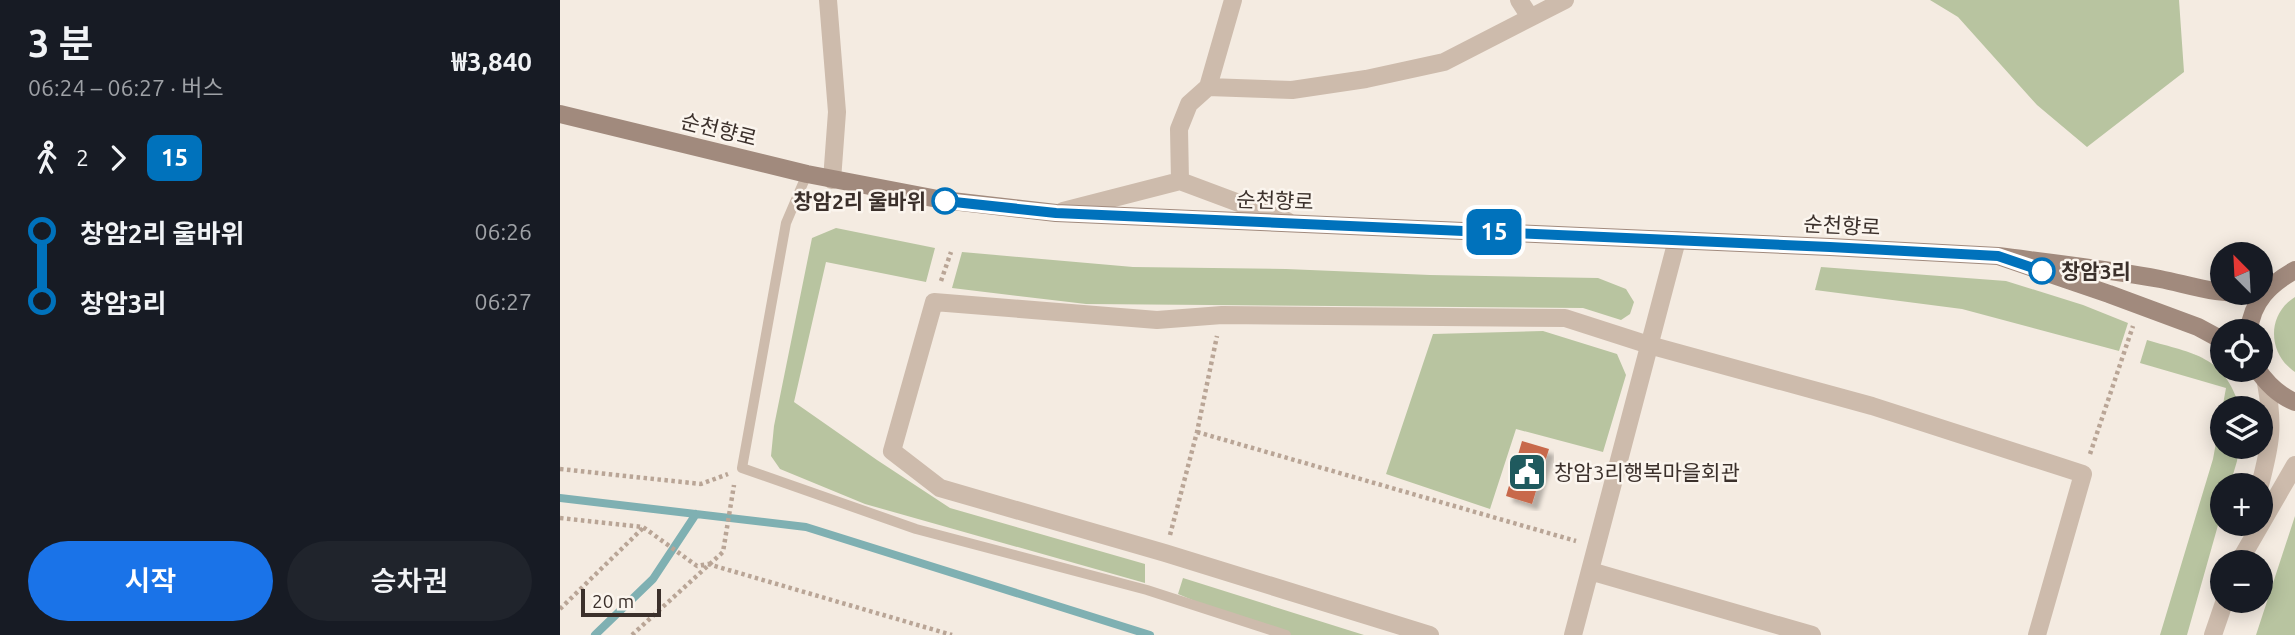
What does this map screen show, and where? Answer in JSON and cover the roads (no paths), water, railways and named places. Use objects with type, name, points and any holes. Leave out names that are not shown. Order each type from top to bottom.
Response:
[{"type":"main road","name":"순천향로","points":[[560,114],[832,180],[943,200],[1056,213],[1998,256]]},
{"type":"main road","points":[[1998,256],[2092,268],[2210,291]]},
{"type":"main road","points":[[1998,256],[2210,334]]},
{"type":"main road","points":[[2273,281],[2295,270]]},
{"type":"main road","points":[[2268,382],[2284,398],[2295,402]]},
{"type":"street","points":[[828,0],[837,112],[832,180]]},
{"type":"street","points":[[1180,181],[1180,129],[1189,104],[1208,87],[1233,0]]},
{"type":"street","points":[[1519,0],[1530,17]]},
{"type":"street","points":[[1208,87],[1292,90],[1366,79],[1444,62],[1565,0]]},
{"type":"street","points":[[1056,213],[1180,181],[1293,223]]},
{"type":"street","points":[[1573,635],[1677,240]]},
{"type":"street","points":[[1430,635],[1165,553],[940,488],[892,452],[934,302],[1157,320],[1222,315],[1565,318],[1649,345],[1872,406],[2083,474],[2037,635]]},
{"type":"street","points":[[2263,473],[2270,447],[2272,415],[2264,382]]},
{"type":"street","points":[[2245,550],[2295,465]]},
{"type":"street","points":[[1590,571],[1812,635]]},
{"type":"street","points":[[2213,635],[2221,613]]},
{"type":"lane","points":[[807,174],[786,223],[742,468],[916,529],[1147,590],[1286,635]]},
{"type":"waterway","points":[[560,498],[806,527],[1150,635]]},
{"type":"waterway","points":[[595,635],[653,579],[696,514]]},
{"type":"place","name":"창암2리 울바위","points":[[945,201]]},
{"type":"place","name":"창암3리","points":[[2042,271]]},
{"type":"place","name":"창암3리행복마을회관","points":[[1527,472]]}]
